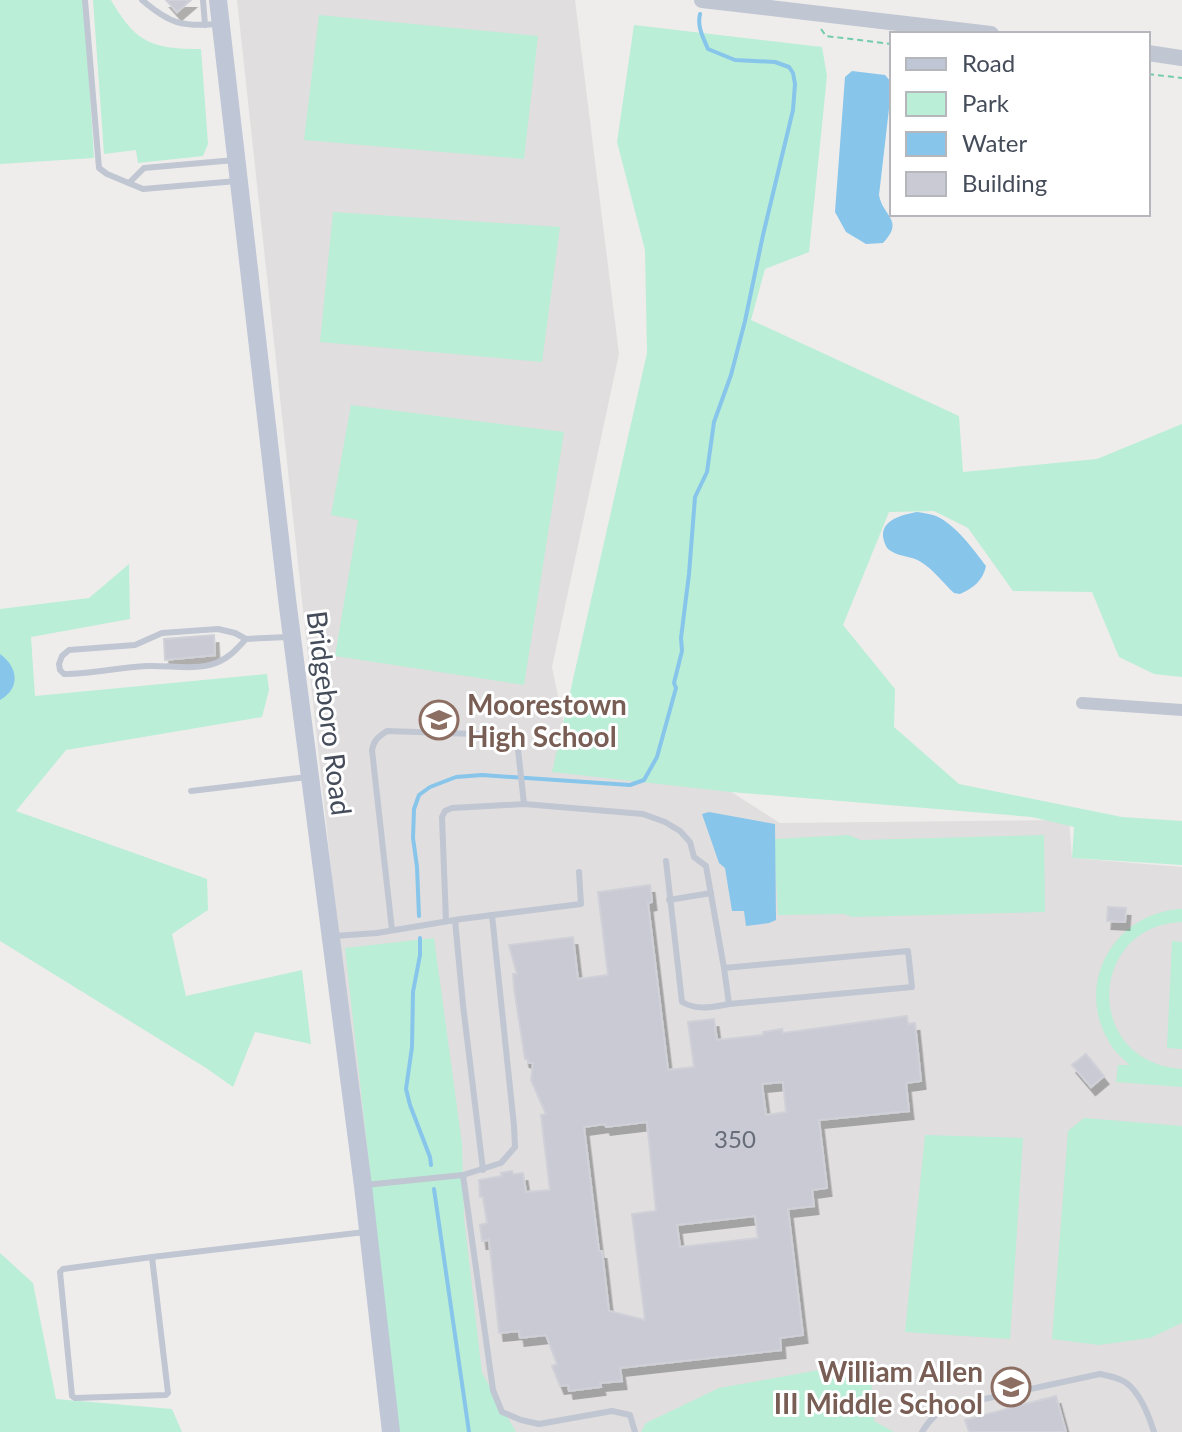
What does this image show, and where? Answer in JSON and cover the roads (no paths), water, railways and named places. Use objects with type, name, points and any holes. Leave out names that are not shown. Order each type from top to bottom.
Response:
[{"type":"main road","name":"Bridgeboro Road","points":[[218,0],[213,24],[238,159],[292,637],[363,1186],[391,1432]]},
{"type":"street","points":[[702,0],[974,32]]},
{"type":"street","points":[[1150,53],[1182,58]]},
{"type":"street","points":[[1082,703],[1182,710]]},
{"type":"lane","points":[[85,0],[99,168],[143,189],[240,180]]},
{"type":"lane","points":[[142,0],[159,15],[194,26],[213,24],[203,0]]},
{"type":"lane","points":[[129,183],[144,168],[238,159]]},
{"type":"lane","points":[[246,639],[227,658],[208,665],[182,668],[148,666],[78,674],[64,674],[59,667],[62,656],[69,650],[135,645],[162,633],[218,629],[246,639],[292,637]]},
{"type":"lane","points":[[392,930],[372,750],[379,737],[387,731],[505,735],[515,741],[518,749],[524,804]]},
{"type":"lane","points":[[191,791],[310,776]]},
{"type":"lane","points":[[446,921],[442,817],[445,811],[524,804],[643,814],[680,831],[690,842],[694,857],[706,866],[729,1004]]},
{"type":"lane","points":[[666,861],[682,1002],[692,1008],[912,987],[908,951],[724,968]]},
{"type":"lane","points":[[331,936],[581,904],[579,872]]},
{"type":"lane","points":[[669,900],[711,893]]},
{"type":"lane","points":[[363,1186],[483,1170],[501,1163],[515,1147],[492,915]]},
{"type":"lane","points":[[455,920],[483,1170]]},
{"type":"lane","points":[[463,1175],[493,1390],[502,1412],[540,1428],[612,1411],[630,1415],[635,1432]]},
{"type":"lane","points":[[152,1257],[168,1393],[75,1398],[72,1396],[60,1272],[63,1269],[152,1257],[368,1232]]},
{"type":"lane","points":[[922,1432],[932,1417],[952,1406],[1100,1374],[1124,1381],[1133,1390],[1154,1432]]},
{"type":"water","points":[[852,71],[885,75],[890,81],[879,195],[891,219],[892,229],[883,243],[866,244],[846,232],[835,212],[845,77]]},
{"type":"water","points":[[917,512],[936,516],[950,525],[986,566],[980,580],[973,586],[960,594],[954,593],[921,562],[887,548],[883,534],[888,523]]},
{"type":"water","points":[[0,654],[11,665],[15,677],[11,690],[0,700]]},
{"type":"water","points":[[709,812],[775,824],[776,920],[746,926],[744,911],[732,911],[725,868],[719,863],[702,814]]},
{"type":"waterway","points":[[419,916],[414,809],[419,795],[430,787],[456,777],[482,775],[630,785],[644,780],[657,757],[676,688],[674,683],[682,651],[695,497],[707,472],[714,422],[731,375],[745,321],[793,110],[795,84],[789,67],[775,62],[735,60],[708,49],[700,28],[700,14]]},
{"type":"waterway","points":[[420,938],[406,1089],[431,1165]]},
{"type":"waterway","points":[[434,1189],[469,1432]]},
{"type":"place","name":"Moorestown High School","points":[[439,720]]},
{"type":"place","name":"William Allen III Middle School","points":[[1011,1387]]}]
